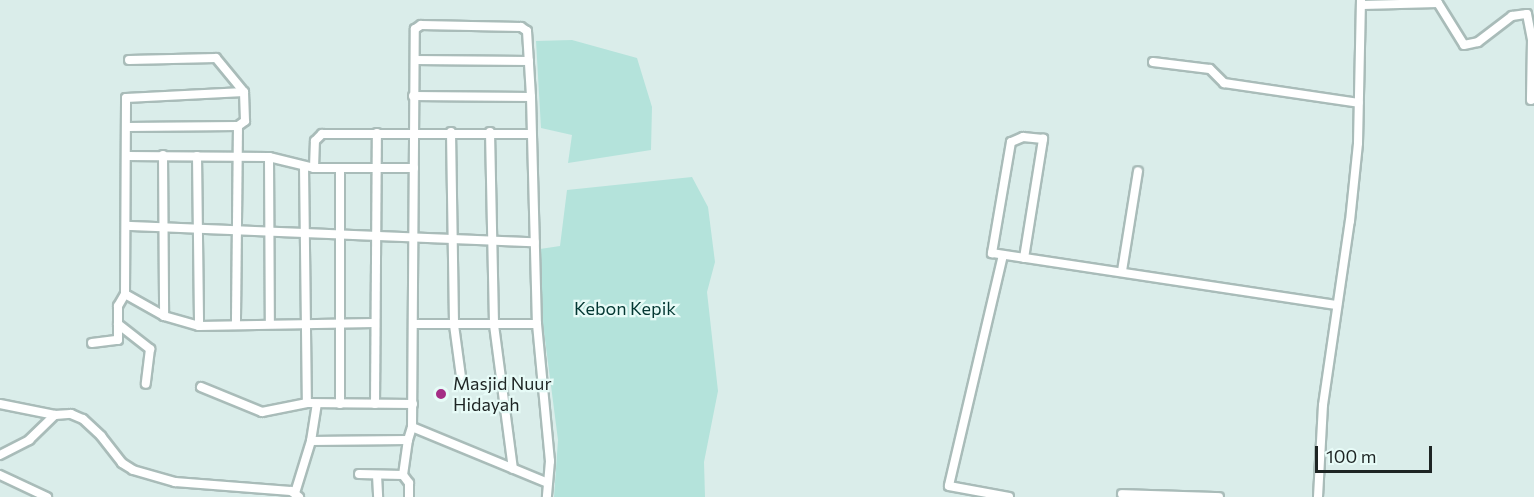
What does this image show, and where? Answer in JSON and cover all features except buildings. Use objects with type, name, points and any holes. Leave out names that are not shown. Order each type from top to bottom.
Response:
[{"type":"street","points":[[1318,497],[1323,405],[1350,221],[1359,103],[1361,2],[1438,3],[1464,45],[1478,42],[1512,16],[1531,14],[1531,100]]},
{"type":"street","points":[[409,497],[409,483],[403,475],[412,428],[413,404],[413,96],[415,29],[421,25],[521,27],[527,31],[537,324],[550,461],[547,497]]},
{"type":"street","points":[[127,127],[237,126],[245,121],[244,92],[216,58],[129,60]]},
{"type":"street","points":[[415,60],[529,61]]},
{"type":"street","points":[[1153,62],[1210,69],[1224,83],[1359,103]]},
{"type":"street","points":[[92,343],[114,343],[118,340],[118,306],[125,294],[129,226],[125,101],[134,95],[244,92]]},
{"type":"street","points":[[413,96],[531,97]]},
{"type":"street","points":[[236,324],[237,126]]},
{"type":"street","points":[[314,168],[318,135],[414,132],[531,134]]},
{"type":"street","points":[[451,132],[454,325],[461,376]]},
{"type":"street","points":[[490,132],[494,325],[513,469]]},
{"type":"street","points":[[375,404],[376,133]]},
{"type":"street","points":[[1024,258],[1043,139],[1023,137],[1011,142],[992,254],[1122,271],[1337,305]]},
{"type":"street","points":[[126,156],[269,157],[314,168],[414,168]]},
{"type":"street","points":[[163,156],[164,316]]},
{"type":"street","points":[[197,156],[199,326]]},
{"type":"street","points":[[269,157],[270,323]]},
{"type":"street","points":[[304,166],[304,323],[307,403]]},
{"type":"street","points":[[340,169],[340,405]]},
{"type":"street","points":[[1122,271],[1138,171]]},
{"type":"street","points":[[129,226],[236,228],[303,236],[535,242]]},
{"type":"street","points":[[1003,255],[949,486],[1009,497]]},
{"type":"street","points":[[125,294],[164,316],[199,326],[375,323]]},
{"type":"street","points":[[118,324],[150,349],[146,384]]},
{"type":"street","points":[[413,324],[537,324]]},
{"type":"street","points":[[201,387],[262,412],[307,403],[317,405],[413,404]]},
{"type":"street","points":[[0,404],[55,415],[71,414],[82,419],[122,464],[133,470],[175,482],[297,495],[311,441],[317,405]]},
{"type":"street","points":[[0,455],[29,440],[55,415]]},
{"type":"street","points":[[412,428],[548,483]]},
{"type":"street","points":[[311,441],[408,440]]},
{"type":"street","points":[[359,474],[403,475]]},
{"type":"street","points":[[0,475],[47,497]]},
{"type":"street","points":[[377,475],[378,497]]},
{"type":"street","points":[[1122,494],[1219,497]]},
{"type":"green space","points":[[572,40],[637,58],[652,107],[651,150],[568,163],[572,135],[541,128],[536,41]]},
{"type":"green space","name":"Kebon Kepik","points":[[692,177],[708,207],[715,262],[707,292],[718,391],[704,462],[705,497],[554,497],[558,440],[543,324],[540,249],[560,246],[567,190]]},
{"type":"place","name":"Masjid Nuur Hidayah","points":[[441,394]]}]
